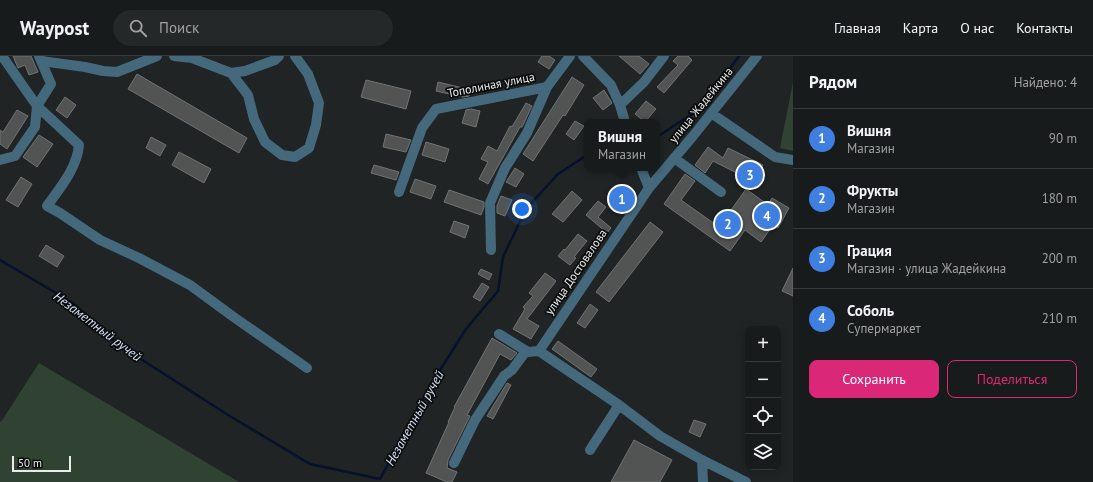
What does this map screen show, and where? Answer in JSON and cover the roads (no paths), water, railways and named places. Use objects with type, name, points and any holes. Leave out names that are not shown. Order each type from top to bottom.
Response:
[{"type":"street","points":[[2,56],[37,106],[79,145],[78,155],[67,176],[47,206],[100,240],[140,258],[190,285],[307,368]]},
{"type":"street","points":[[40,58],[104,71],[117,72],[157,56]]},
{"type":"street","points":[[174,56],[192,58],[231,73],[245,71],[275,60],[279,56]]},
{"type":"street","points":[[231,73],[248,95],[254,118],[265,142],[282,155],[295,157],[309,148],[316,125],[319,103],[308,74],[295,56]]},
{"type":"street","name":"Тополиная улица","points":[[491,250],[490,203],[505,168],[527,132],[546,87],[570,56]]},
{"type":"street","points":[[583,56],[611,85],[624,119]]},
{"type":"street","points":[[620,105],[644,82],[664,56]]},
{"type":"street","name":"улица Жадейкина","points":[[649,188],[757,56]]},
{"type":"street","points":[[0,160],[15,156],[35,127],[37,106],[50,84],[40,58]]},
{"type":"street","name":"Тополиная улица","points":[[399,192],[422,128],[436,109],[546,87]]},
{"type":"street","points":[[711,113],[775,157],[793,160]]},
{"type":"street","points":[[674,158],[720,192]]},
{"type":"street","points":[[642,171],[649,188]]},
{"type":"street","name":"улица Достовалова","points":[[539,350],[649,188]]},
{"type":"street","points":[[499,334],[528,352],[539,350],[619,405],[660,436],[702,460],[746,482]]},
{"type":"street","points":[[454,463],[475,420],[504,376],[512,370],[526,351]]},
{"type":"street","points":[[590,450],[619,405]]},
{"type":"street","points":[[702,460],[704,482]]},
{"type":"waterway","name":"Незаметный ручей","points":[[660,135],[692,114],[726,74],[739,56]]},
{"type":"waterway","name":"Незаметный ручей","points":[[0,260],[73,303],[119,345],[228,415],[310,464],[380,479],[430,386],[466,329],[498,291],[503,257],[526,209],[558,174],[584,157]]},
{"type":"place","name":"Грация","points":[[750,175]]},
{"type":"place","name":"Вишня","points":[[622,199]]},
{"type":"place","name":"Соболь","points":[[767,216]]},
{"type":"place","name":"Фрукты","points":[[728,224]]}]
